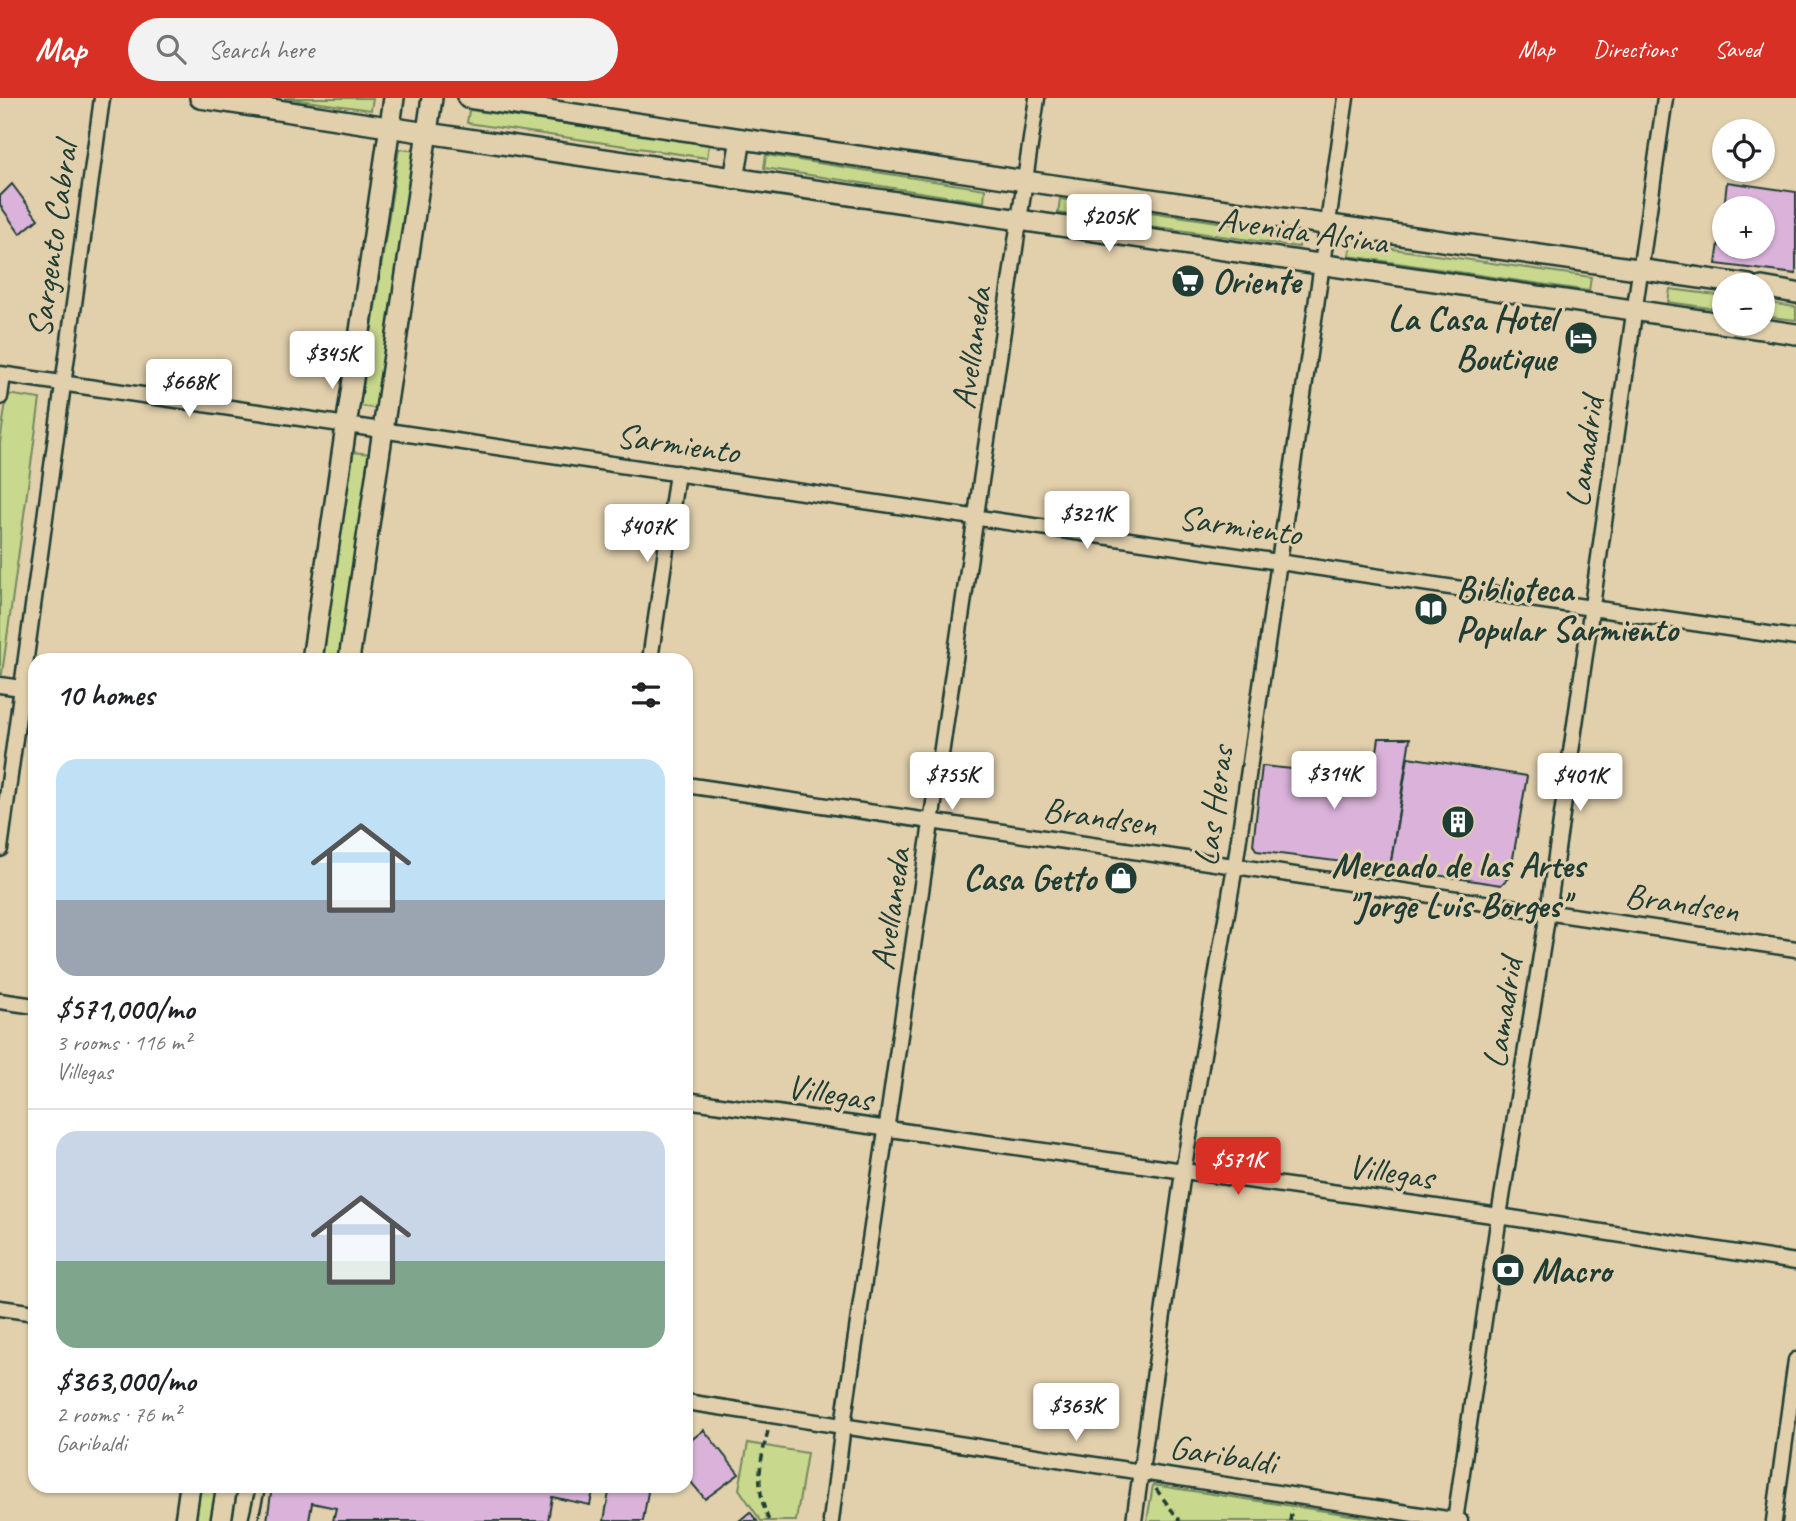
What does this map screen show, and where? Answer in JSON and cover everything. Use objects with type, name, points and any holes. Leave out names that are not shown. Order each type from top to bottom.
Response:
[{"type":"main road","name":"Avenida Alsina","points":[[200,98],[427,134],[1796,334]]},
{"type":"main road","points":[[313,653],[394,98]]},
{"type":"main road","points":[[350,653],[432,98]]},
{"type":"main road","name":"Avenida Alsina","points":[[468,98],[1712,279]]},
{"type":"main road","points":[[734,178],[740,139]]},
{"type":"main road","points":[[1775,289],[1796,293]]},
{"type":"main road","points":[[185,1521],[189,1493]]},
{"type":"main road","points":[[221,1521],[226,1493]]},
{"type":"street","name":"Sargento Cabral","points":[[33,653],[62,382],[102,98]]},
{"type":"street","name":"Avellaneda","points":[[831,1521],[1037,98]]},
{"type":"street","name":"Las Heras","points":[[1134,1521],[1183,1172],[1235,866],[1346,98]]},
{"type":"street","name":"Lamadrid","points":[[1455,1521],[1499,1216],[1548,912],[1665,98]]},
{"type":"street","name":"Sargento Cabral","points":[[0,397],[2,375]]},
{"type":"street","name":"Sarmiento","points":[[2,375],[1796,638]]},
{"type":"street","points":[[651,653],[677,473]]},
{"type":"street","points":[[0,685],[28,689]]},
{"type":"street","name":"Sargento Cabral","points":[[0,849],[28,695]]},
{"type":"street","name":"Brandsen","points":[[693,787],[1796,949]]},
{"type":"street","points":[[0,1001],[28,1005]]},
{"type":"street","name":"Villegas","points":[[693,1101],[1499,1216],[1796,1262]]},
{"type":"street","points":[[0,1308],[28,1312]]},
{"type":"street","points":[[1773,1521],[1796,1360]]},
{"type":"street","name":"Garibaldi","points":[[693,1403],[1460,1521]]},
{"type":"lane","points":[[253,1521],[259,1493]]},
{"type":"path","points":[[765,1440],[758,1467],[764,1508],[769,1521]]},
{"type":"path","points":[[1141,1471],[1180,1521]]},
{"type":"path","points":[[1290,1521],[1293,1506]]},
{"type":"green space","points":[[284,98],[373,98],[371,110]]},
{"type":"green space","points":[[469,110],[709,144],[707,158],[467,123]]},
{"type":"green space","points":[[399,149],[417,151],[379,409],[360,406]]},
{"type":"green space","points":[[766,155],[985,189],[984,202],[764,168]]},
{"type":"green space","points":[[1060,199],[1301,234],[1299,247],[1058,213]]},
{"type":"green space","points":[[1351,243],[1591,277],[1589,291],[1349,256]]},
{"type":"green space","points":[[1670,289],[1712,294],[1712,308],[1668,302]]},
{"type":"green space","points":[[1775,304],[1796,307],[1796,320],[1775,318]]},
{"type":"green space","points":[[7,394],[40,399],[0,674],[0,443]]},
{"type":"green space","points":[[352,452],[371,454],[342,653],[322,653]]},
{"type":"green space","points":[[748,1443],[807,1453],[796,1521],[761,1521],[739,1489]]},
{"type":"green space","points":[[1153,1485],[1390,1521],[1147,1521]]},
{"type":"green space","points":[[197,1493],[216,1493],[212,1521],[193,1521]]},
{"type":"building","points":[[1727,182],[1796,192],[1796,274],[1716,264],[1717,259],[1775,259],[1775,196],[1725,196]]},
{"type":"building","points":[[12,184],[38,219],[20,234],[0,205],[0,196]]},
{"type":"building","points":[[1379,738],[1410,738],[1390,868],[1257,851],[1253,845],[1262,766],[1373,777]]},
{"type":"building","name":"Mercado de las Artes \"Jorge Luis Borges\"","points":[[1408,757],[1527,776],[1510,876],[1501,885],[1390,868]]},
{"type":"building","points":[[704,1430],[739,1474],[705,1499],[693,1484],[693,1439]]},
{"type":"building","points":[[271,1493],[593,1493],[590,1505],[552,1497],[548,1521],[333,1521],[336,1508],[312,1503],[309,1521],[267,1521]]},
{"type":"building","points":[[609,1493],[648,1493],[643,1521],[604,1521]]},
{"type":"building","points":[[750,1512],[757,1521],[739,1521]]},
{"type":"place","name":"Oriente","points":[[1188,281]]},
{"type":"place","name":"La Casa Hotel Boutique","points":[[1581,338]]},
{"type":"place","name":"Biblioteca Popular Sarmiento","points":[[1431,609]]},
{"type":"place","name":"Mercado de las Artes \"Jorge Luis Borges\"","points":[[1458,822]]},
{"type":"place","name":"Casa Getto","points":[[1121,878]]},
{"type":"place","name":"Macro","points":[[1508,1270]]}]
